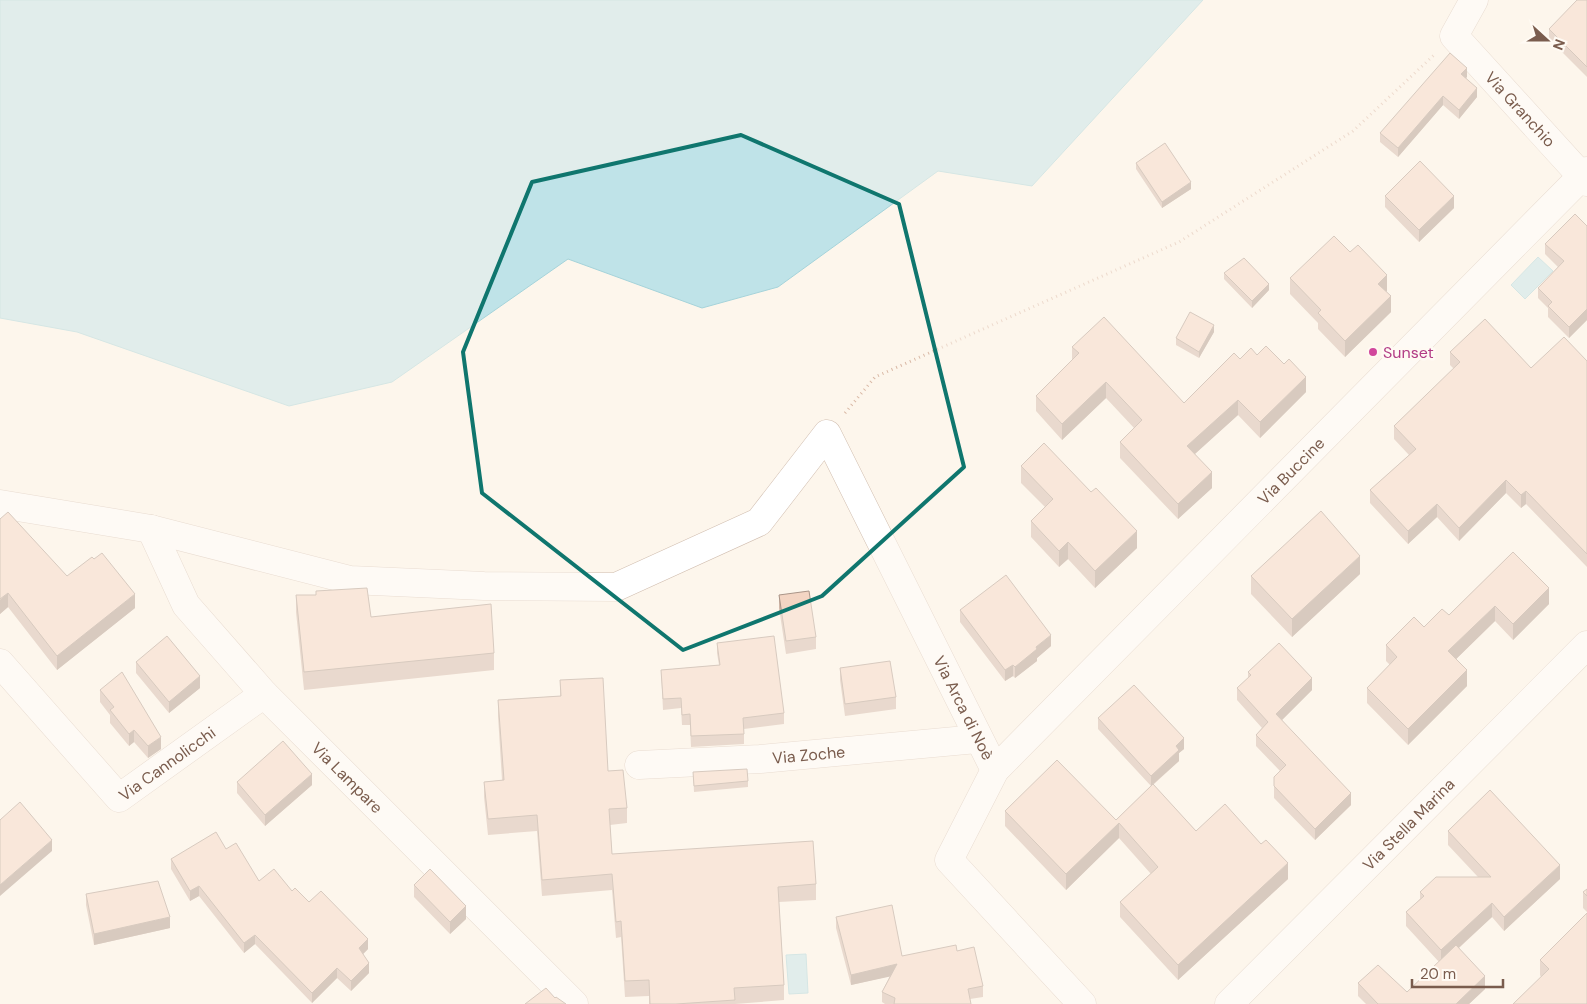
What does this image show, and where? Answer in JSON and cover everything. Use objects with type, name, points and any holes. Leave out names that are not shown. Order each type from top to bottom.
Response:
[{"type":"street","points":[[1454,36],[1474,0]]},
{"type":"street","name":"Via Granchio","points":[[1454,36],[1585,176]]},
{"type":"street","name":"Via Buccine","points":[[994,770],[1585,176]]},
{"type":"street","points":[[0,504],[151,529],[350,580],[484,586],[616,587],[759,522],[827,434]]},
{"type":"street","name":"Via Arca di Noè","points":[[827,434],[994,770],[949,860],[1082,1004]]},
{"type":"street","name":"Via Lampare","points":[[151,529],[186,605],[264,694],[574,1004]]},
{"type":"street","name":"Via Stella Marina","points":[[1229,1004],[1587,645]]},
{"type":"street","name":"Via Cannolicchi","points":[[0,663],[119,798],[264,694]]},
{"type":"street","name":"Via Zoche","points":[[639,765],[760,759],[977,738]]},
{"type":"path","points":[[827,434],[876,377],[1179,242],[1196,232],[1353,131],[1454,36]]},
{"type":"highlighted area","points":[[741,135],[899,204],[964,467],[822,596],[683,650],[482,493],[463,352],[532,182]]},
{"type":"water","points":[[0,0],[1203,0],[1032,186],[938,171],[778,287],[702,308],[568,259],[392,382],[289,406],[77,332],[0,318]]},
{"type":"water","points":[[1538,257],[1553,271],[1525,299],[1511,285]]},
{"type":"water","points":[[806,954],[808,993],[789,994],[786,955]]},
{"type":"building","points":[[1577,0],[1587,0],[1587,67],[1549,29]]},
{"type":"building","points":[[1450,53],[1467,68],[1461,74],[1477,88],[1459,110],[1443,96],[1398,148],[1380,133]]},
{"type":"building","points":[[1165,143],[1191,182],[1162,202],[1136,163]]},
{"type":"building","points":[[1420,161],[1454,196],[1419,230],[1385,196]]},
{"type":"building","points":[[1575,214],[1587,226],[1587,309],[1569,327],[1548,306],[1552,302],[1538,288],[1564,261],[1545,244]]},
{"type":"building","points":[[1334,236],[1350,252],[1358,245],[1387,275],[1378,284],[1391,296],[1345,341],[1318,313],[1321,310],[1290,278]]},
{"type":"building","points":[[1244,258],[1269,284],[1252,301],[1224,273]]},
{"type":"building","points":[[1190,312],[1214,325],[1199,352],[1176,338]]},
{"type":"building","points":[[1104,317],[1184,403],[1234,353],[1240,359],[1251,348],[1257,355],[1266,346],[1284,364],[1289,359],[1306,377],[1260,422],[1238,400],[1187,446],[1212,472],[1178,504],[1120,442],[1142,420],[1106,382],[1062,424],[1036,396],[1079,353],[1072,347]]},
{"type":"building","points":[[1485,319],[1531,368],[1564,337],[1587,361],[1587,554],[1526,491],[1521,495],[1506,480],[1459,528],[1437,504],[1408,531],[1370,490],[1416,449],[1394,426],[1460,362],[1450,352]]},
{"type":"building","points":[[1044,443],[1091,492],[1096,488],[1137,531],[1095,571],[1068,542],[1059,551],[1031,521],[1053,499],[1021,466]]},
{"type":"building","points":[[1321,511],[1360,556],[1292,619],[1251,576]]},
{"type":"building","points":[[8,512],[67,576],[92,557],[94,559],[102,553],[135,594],[57,656],[8,593],[0,599],[0,519]]},
{"type":"building","points":[[1513,552],[1549,588],[1513,624],[1495,606],[1448,651],[1467,670],[1408,729],[1367,688],[1397,657],[1386,645],[1414,617],[1424,627],[1442,609],[1449,615]]},
{"type":"building","points":[[1006,575],[1051,635],[1015,667],[1013,665],[1005,670],[960,610]]},
{"type":"building","points":[[367,588],[371,617],[491,604],[494,653],[304,672],[296,595],[316,595],[316,591]]},
{"type":"building","points":[[809,591],[816,637],[786,641],[779,595]]},
{"type":"building","points":[[167,636],[200,676],[169,702],[136,662]]},
{"type":"building","points":[[774,636],[784,713],[743,718],[744,734],[691,736],[690,714],[682,715],[681,698],[663,699],[661,670],[720,665],[717,643]]},
{"type":"building","points":[[1279,643],[1312,678],[1276,714],[1351,793],[1315,829],[1274,786],[1274,777],[1286,765],[1256,735],[1268,722],[1237,688],[1251,675],[1248,672]]},
{"type":"building","points":[[890,661],[896,697],[845,704],[840,668]]},
{"type":"building","points":[[122,672],[161,737],[148,746],[134,730],[129,734],[110,710],[114,707],[100,690]]},
{"type":"building","points":[[603,678],[608,771],[623,770],[627,808],[609,809],[612,854],[813,841],[816,884],[778,887],[784,985],[734,988],[735,1000],[650,1004],[649,980],[625,981],[621,921],[616,922],[612,874],[542,880],[537,815],[488,819],[484,782],[504,780],[498,700],[561,696],[560,680]]},
{"type":"building","points":[[1134,685],[1184,738],[1176,746],[1179,750],[1151,776],[1098,718]]},
{"type":"building","points":[[283,741],[312,774],[265,815],[237,782]]},
{"type":"building","points":[[1057,760],[1116,820],[1153,784],[1196,831],[1225,804],[1261,844],[1266,840],[1288,863],[1178,965],[1120,902],[1158,867],[1119,823],[1066,874],[1005,811]]},
{"type":"building","points":[[747,769],[748,781],[694,786],[693,772]]},
{"type":"building","points":[[1490,790],[1560,865],[1504,917],[1492,903],[1441,950],[1406,912],[1424,896],[1420,892],[1436,877],[1491,877],[1448,831]]},
{"type":"building","points":[[20,802],[52,840],[0,885],[0,820]]},
{"type":"building","points":[[216,832],[226,849],[236,843],[259,881],[274,869],[292,891],[295,888],[309,902],[321,891],[368,939],[359,948],[369,963],[351,981],[337,968],[312,993],[255,935],[244,943],[199,886],[190,891],[171,859]]},
{"type":"building","points":[[430,869],[466,906],[450,922],[414,885]]},
{"type":"building","points":[[158,881],[170,917],[94,934],[86,894]]},
{"type":"building","points":[[892,905],[902,956],[956,945],[957,951],[974,947],[983,986],[968,989],[971,1004],[894,1004],[895,998],[882,992],[897,964],[851,975],[836,917]]},
{"type":"building","points":[[1587,913],[1587,1004],[1513,1004],[1549,969],[1540,960]]},
{"type":"building","points":[[1456,945],[1485,976],[1456,1004],[1378,1004],[1358,983],[1378,965],[1407,992]]},
{"type":"building","points":[[546,988],[555,998],[566,1004],[525,1004]]},
{"type":"place","name":"Sunset","points":[[1373,352]]}]
